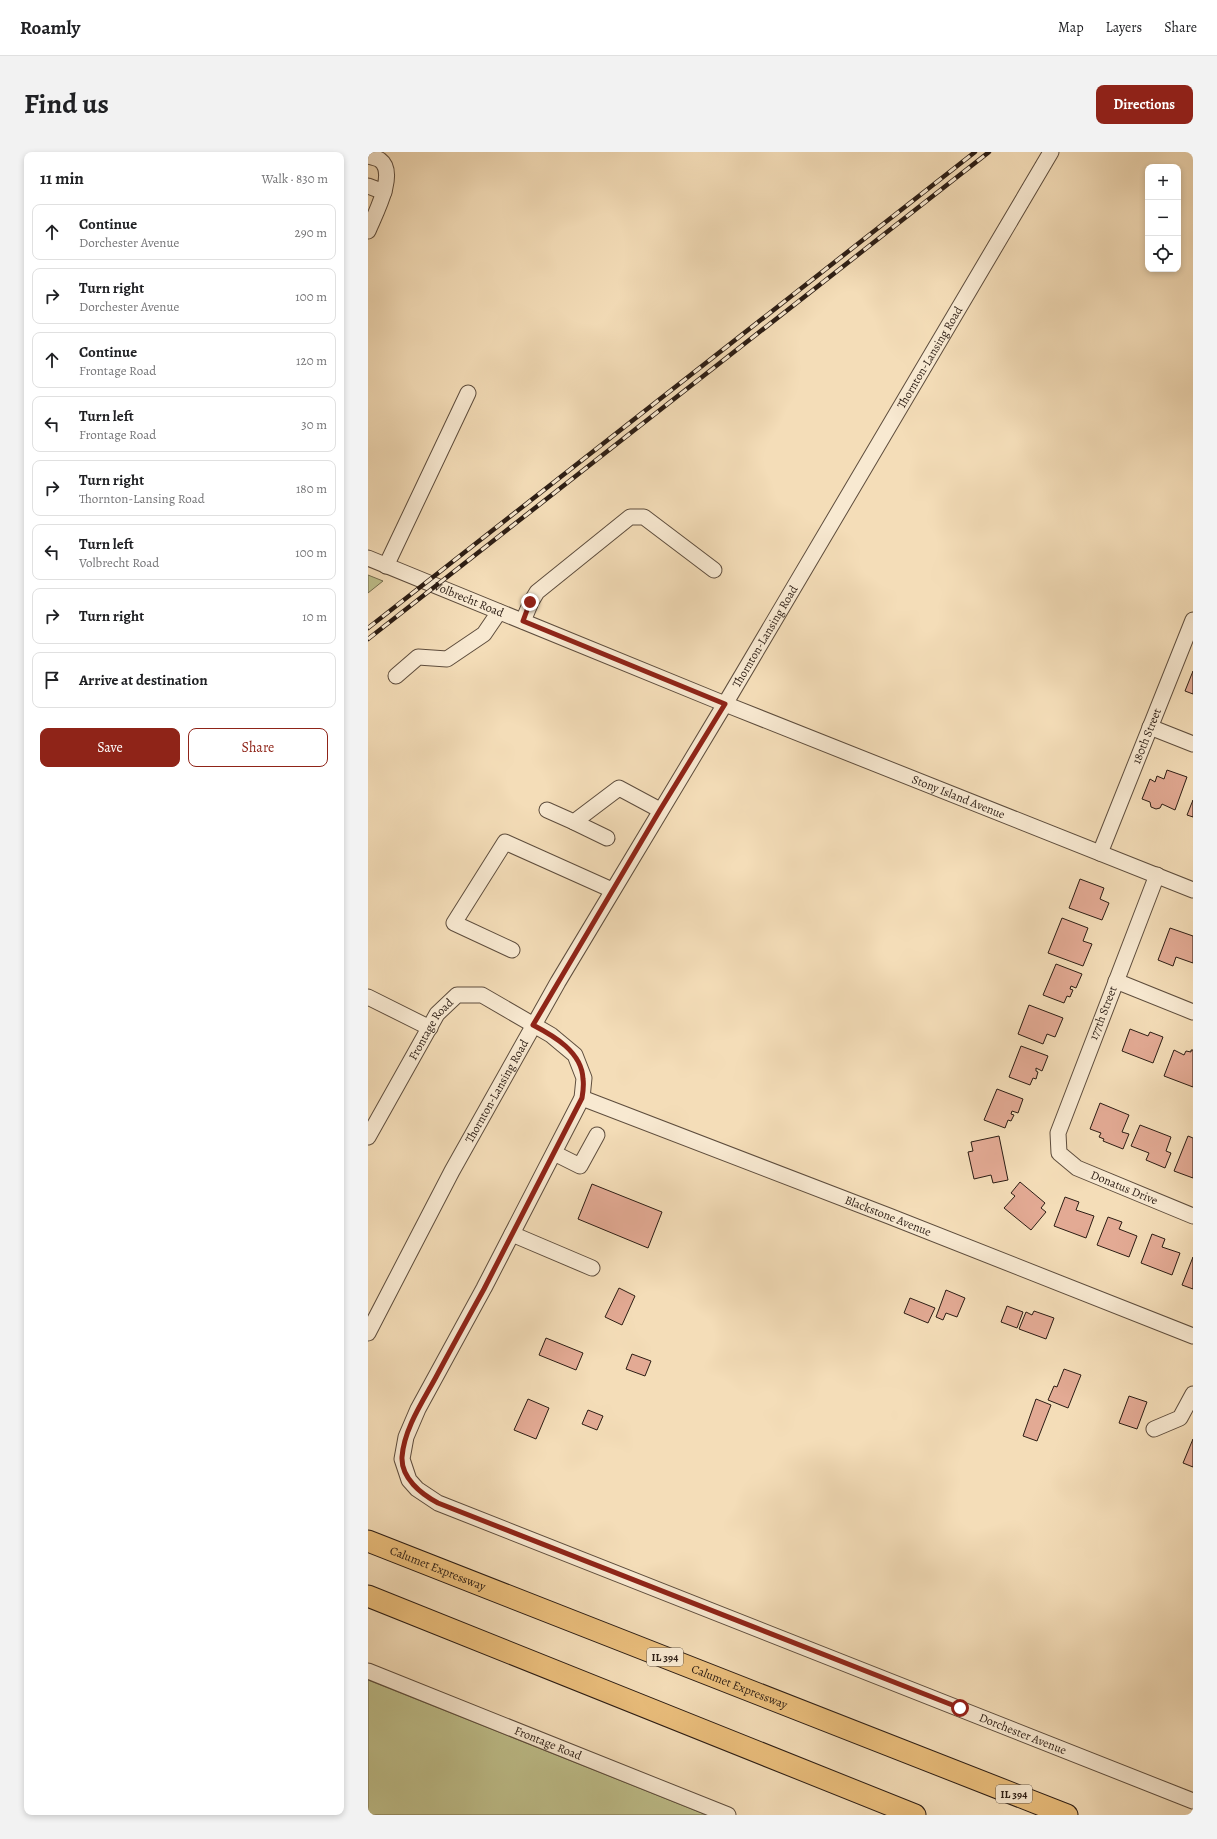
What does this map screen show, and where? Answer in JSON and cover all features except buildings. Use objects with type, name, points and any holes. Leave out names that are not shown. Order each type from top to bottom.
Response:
[{"type":"highway","name":"Calumet Expressway","points":[[368,1541],[1067,1815]]},
{"type":"highway","points":[[368,1596],[915,1815]]},
{"type":"street","name":"Thornton-Lansing Road","points":[[368,1333],[452,1171],[533,1025],[612,890],[725,704],[1051,152]]},
{"type":"street","points":[[368,156],[380,161],[385,166],[387,182],[368,231]]},
{"type":"street","points":[[368,186],[384,192]]},
{"type":"street","points":[[386,566],[468,393]]},
{"type":"street","points":[[523,621],[530,602],[537,592],[630,517],[644,517],[714,570]]},
{"type":"street","name":"Volbrecht Road","points":[[368,558],[725,704]]},
{"type":"street","points":[[396,676],[418,657],[447,659],[484,634],[499,612]]},
{"type":"street","name":"180th Street","points":[[1100,853],[1193,620]]},
{"type":"street","name":"Stony Island Avenue","points":[[725,704],[1193,890]]},
{"type":"street","points":[[1150,727],[1193,744]]},
{"type":"street","points":[[574,822],[619,788],[660,810]]},
{"type":"street","points":[[547,810],[607,838]]},
{"type":"street","points":[[512,950],[454,923],[505,842],[612,890]]},
{"type":"street","name":"177th Street","points":[[1059,1153],[1058,1132],[1157,876]]},
{"type":"street","points":[[1116,982],[1193,1012]]},
{"type":"street","name":"Frontage Road","points":[[368,1137],[437,1014],[457,995],[482,995],[552,1035],[575,1055],[584,1078],[582,1098],[484,1288]]},
{"type":"street","points":[[368,997],[430,1028]]},
{"type":"street","name":"Blackstone Avenue","points":[[582,1098],[889,1216],[1193,1336]]},
{"type":"street","points":[[554,1153],[580,1166],[597,1135]]},
{"type":"street","name":"Donatus Drive","points":[[1059,1153],[1077,1168],[1193,1216]]},
{"type":"street","points":[[512,1234],[592,1268]]},
{"type":"street","name":"Dorchester Avenue","points":[[484,1288],[418,1409],[406,1437],[402,1459],[404,1469],[413,1484],[427,1497],[438,1503],[1193,1801]]},
{"type":"street","points":[[1154,1429],[1180,1418],[1193,1394]]},
{"type":"street","name":"Frontage Road","points":[[368,1671],[728,1815]]},
{"type":"green space","points":[[368,575],[383,581],[368,593]]},
{"type":"green space","points":[[368,1680],[707,1815],[368,1815]]},
{"type":"railway","points":[[368,628],[975,152]]},
{"type":"railway","points":[[368,639],[989,152]]},
{"type":"route","points":[[530,602],[523,621],[725,704],[660,810],[533,1025],[552,1035],[575,1055],[584,1078],[582,1098],[484,1288],[418,1409],[406,1437],[402,1459],[404,1469],[409,1480],[417,1489],[438,1503],[960,1708]]}]
